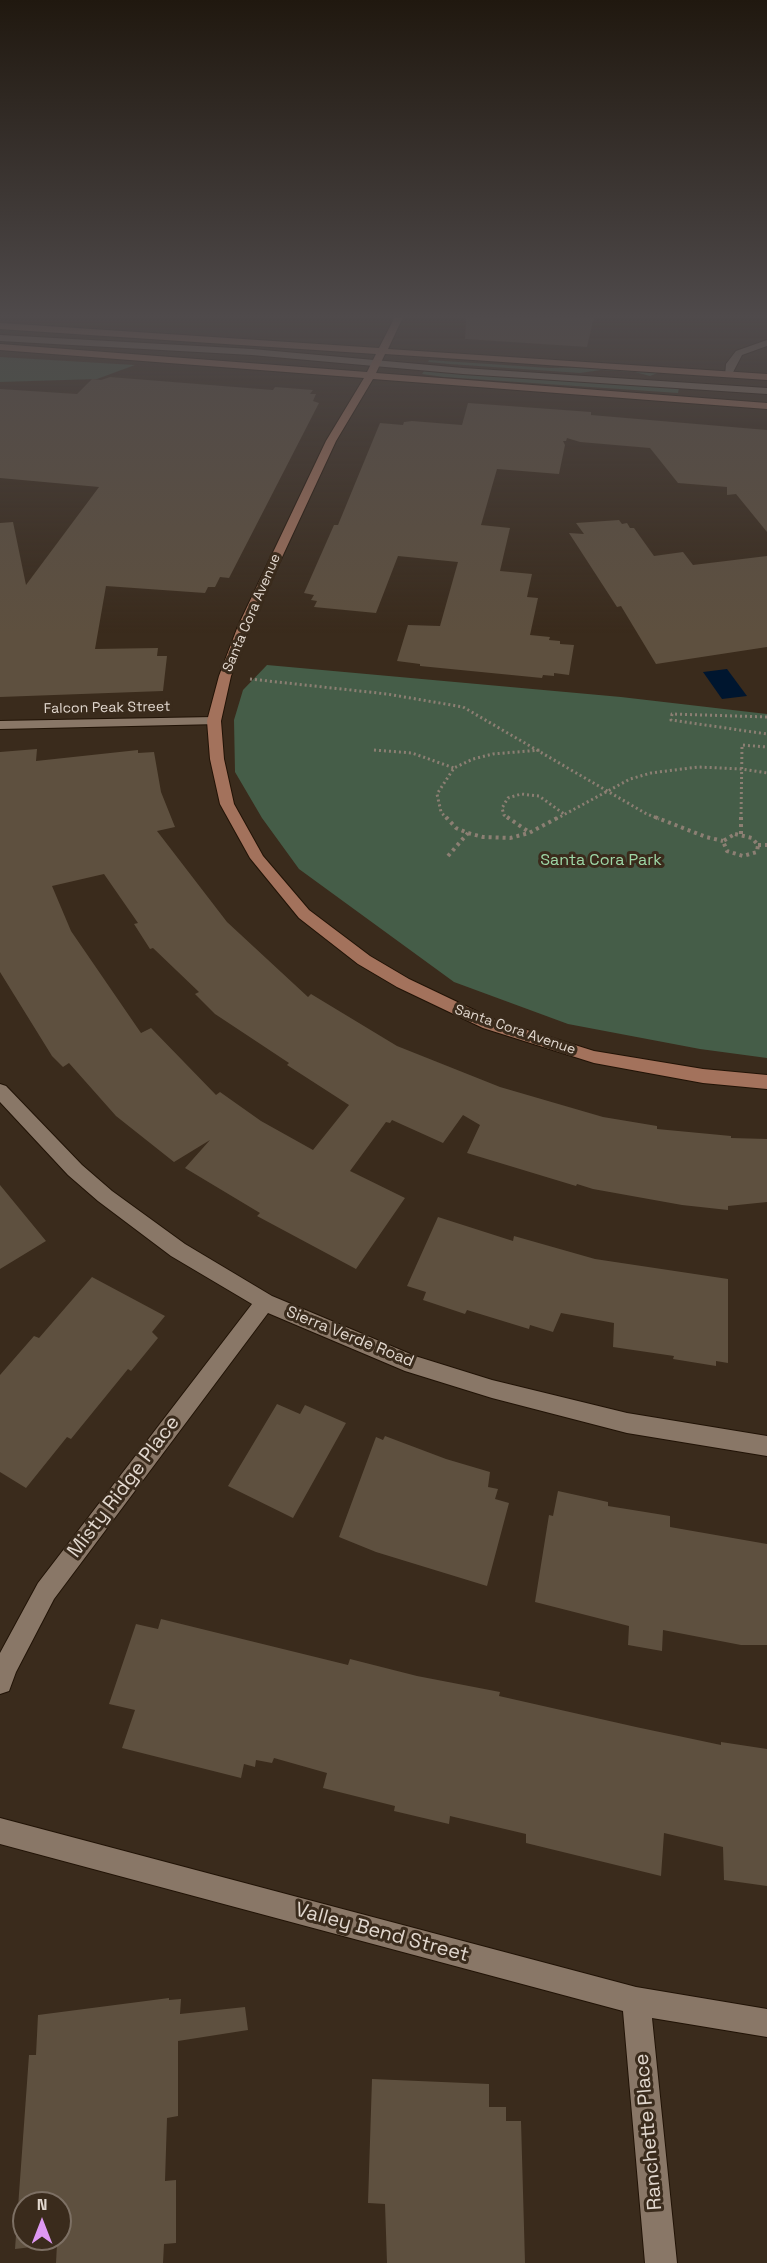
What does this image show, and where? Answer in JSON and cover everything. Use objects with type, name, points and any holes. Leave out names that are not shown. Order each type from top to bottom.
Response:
[{"type":"main road","name":"Santa Cora Avenue","points":[[342,423],[331,441],[244,626],[225,676],[214,721],[217,759],[227,804],[257,858],[304,914],[364,960],[449,1006],[542,1042],[594,1057],[703,1076],[767,1082]]},
{"type":"street","name":"Falcon Peak Street","points":[[0,725],[214,721]]},
{"type":"street","name":"Sierra Verde Road","points":[[4,1102],[105,1196],[178,1250],[265,1302],[402,1360],[492,1389],[627,1424],[767,1446]]},
{"type":"street","name":"Misty Ridge Place","points":[[0,1682],[6,1666],[46,1591],[265,1302]]},
{"type":"street","name":"Valley Bend Street","points":[[0,1831],[636,2001],[767,2023]]},
{"type":"street","name":"Ranchette Place","points":[[636,2001],[661,2263]]},
{"type":"path","points":[[250,679],[446,702],[480,715],[645,813],[706,837],[723,840],[730,835],[741,834],[752,838],[758,845],[757,852],[754,855],[737,856],[727,851],[723,840]]},
{"type":"path","points":[[767,717],[672,714],[671,720],[767,734]]},
{"type":"path","points":[[741,834],[742,745],[767,747]]},
{"type":"path","points":[[374,750],[412,753],[454,768]]},
{"type":"path","points":[[541,750],[493,754],[473,759],[454,768],[437,794],[441,812],[456,828],[468,833],[483,837],[510,838],[529,833],[630,779],[698,766],[767,773]]},
{"type":"path","points":[[529,833],[504,815],[502,808],[508,798],[521,794],[539,796],[564,814]]},
{"type":"path","points":[[448,856],[468,833]]},
{"type":"path","points":[[758,845],[767,844]]},
{"type":"green space","name":"Santa Cora Park","points":[[267,665],[621,697],[767,714],[767,1058],[700,1049],[568,1024],[454,982],[299,869],[262,818],[235,772],[234,720],[243,690]]},
{"type":"water","points":[[727,669],[747,696],[722,699],[703,672]]},
{"type":"building","points":[[0,423],[309,423],[229,578],[220,577],[215,587],[208,587],[205,593],[106,586],[95,649],[158,648],[157,656],[167,656],[163,691],[0,697],[0,523],[13,522],[26,585],[99,487],[0,478]]},
{"type":"building","points":[[380,423],[462,425],[463,423],[680,423],[767,430],[767,532],[736,494],[727,495],[727,487],[678,483],[650,448],[580,442],[567,438],[563,441],[565,445],[559,474],[497,469],[481,525],[510,528],[500,571],[532,574],[527,597],[538,598],[530,635],[550,637],[549,640],[560,641],[560,644],[574,645],[569,675],[554,673],[554,676],[543,675],[542,678],[420,666],[420,664],[397,661],[408,625],[440,626],[458,562],[398,556],[376,613],[314,607],[317,601],[311,600],[314,595],[304,593],[334,525],[338,525]]},
{"type":"building","points":[[619,520],[622,524],[627,523],[630,528],[634,528],[654,556],[683,552],[693,565],[767,556],[767,647],[656,664],[621,606],[617,607],[569,533],[584,534],[576,523]]},
{"type":"building","points":[[37,749],[36,761],[138,750],[138,753],[154,752],[161,792],[175,827],[157,831],[227,922],[308,997],[311,994],[397,1046],[500,1087],[603,1117],[657,1126],[657,1129],[731,1136],[731,1138],[767,1139],[767,1202],[728,1206],[728,1210],[682,1205],[577,1184],[576,1186],[467,1153],[480,1125],[463,1115],[443,1143],[392,1120],[390,1123],[386,1122],[350,1171],[405,1198],[356,1269],[257,1216],[260,1213],[185,1168],[210,1140],[174,1162],[116,1116],[69,1063],[63,1067],[52,1056],[0,972],[0,752]],"holes":[[[104,874],[138,923],[134,924],[150,949],[153,948],[199,992],[195,994],[215,1014],[349,1105],[313,1150],[261,1121],[220,1092],[216,1095],[151,1028],[141,1033],[71,931],[52,886]]]},
{"type":"building","points":[[0,1185],[46,1241],[0,1269]]},
{"type":"building","points":[[438,1217],[513,1241],[514,1236],[595,1259],[728,1279],[728,1363],[716,1361],[716,1366],[673,1359],[674,1356],[613,1347],[614,1323],[561,1313],[553,1332],[530,1325],[529,1329],[467,1310],[465,1314],[423,1300],[426,1292],[407,1286]]},
{"type":"building","points":[[92,1277],[165,1316],[152,1332],[158,1338],[131,1371],[128,1369],[71,1439],[67,1437],[26,1488],[0,1472],[0,1375],[34,1336],[39,1338]]},
{"type":"building","points":[[277,1404],[300,1414],[305,1405],[346,1423],[293,1518],[228,1486]]},
{"type":"building","points":[[385,1436],[446,1459],[490,1472],[488,1487],[498,1489],[495,1499],[509,1503],[487,1586],[376,1552],[339,1537],[376,1437],[383,1440]]},
{"type":"building","points":[[558,1491],[608,1502],[608,1506],[670,1516],[670,1527],[767,1544],[767,1645],[741,1645],[663,1630],[662,1651],[628,1645],[629,1626],[535,1602],[549,1515],[553,1516]]},
{"type":"building","points":[[161,1619],[348,1665],[350,1659],[417,1676],[500,1692],[499,1696],[636,1727],[721,1745],[721,1742],[767,1749],[767,1886],[724,1880],[723,1847],[664,1833],[661,1876],[526,1843],[526,1834],[450,1816],[449,1824],[394,1811],[395,1806],[323,1788],[327,1773],[274,1758],[272,1763],[256,1760],[255,1767],[244,1764],[241,1778],[122,1748],[135,1710],[109,1704],[136,1624],[158,1629]]},
{"type":"building","points":[[169,1998],[169,2000],[181,1999],[180,2014],[245,2007],[248,2030],[178,2041],[178,2116],[167,2118],[165,2181],[176,2180],[176,2243],[164,2244],[163,2263],[56,2263],[57,2251],[72,2251],[72,2191],[19,2191],[29,2055],[36,2055],[38,2015]]},
{"type":"building","points":[[372,2079],[489,2084],[489,2107],[506,2107],[506,2121],[521,2121],[525,2263],[387,2263],[385,2204],[368,2203]]}]
